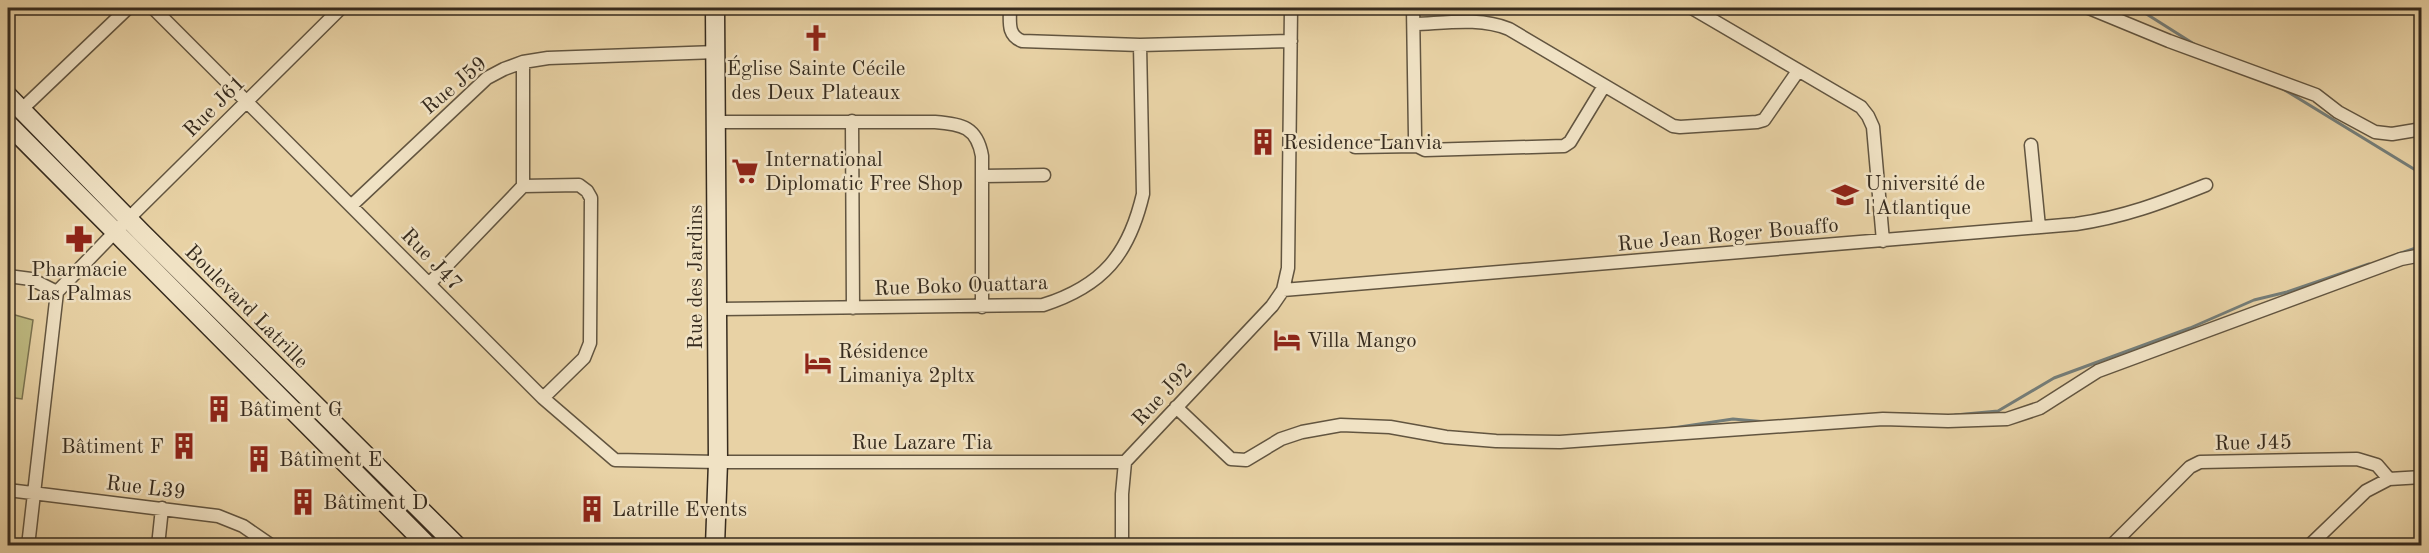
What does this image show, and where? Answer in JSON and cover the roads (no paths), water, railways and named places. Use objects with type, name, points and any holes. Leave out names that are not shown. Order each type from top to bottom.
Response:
[{"type":"main road","name":"Rue des Jardins","points":[[715,8],[718,122],[718,462],[715,546]]},
{"type":"main road","name":"Boulevard Latrille","points":[[8,96],[22,109],[121,225],[428,546]]},
{"type":"main road","name":"Boulevard Latrille","points":[[8,124],[121,225],[457,546]]},
{"type":"street","points":[[22,109],[128,8]]},
{"type":"street","name":"Rue J47","points":[[153,8],[430,283],[543,399],[615,460],[718,462]]},
{"type":"street","name":"Rue J61","points":[[57,292],[121,225],[341,8]]},
{"type":"street","points":[[1010,8],[1010,29],[1014,38],[1022,41],[1140,45],[1291,41]]},
{"type":"street","points":[[1283,290],[1288,268],[1291,8]]},
{"type":"street","points":[[1413,8],[1414,136],[1417,146]]},
{"type":"street","points":[[1692,8],[1861,107],[1873,127],[1883,241]]},
{"type":"street","points":[[2089,8],[2169,41],[2316,95],[2338,112],[2375,132],[2392,134],[2421,129]]},
{"type":"street","points":[[1414,24],[1485,22],[1497,24],[1673,126],[1757,122],[1769,115],[1798,71]]},
{"type":"street","name":"Rue Boko Ouattara","points":[[717,309],[1043,305],[1082,290],[1114,262],[1138,216],[1143,194],[1140,45]]},
{"type":"street","name":"Rue J59","points":[[352,205],[474,88],[504,69],[523,62],[572,56],[717,52]]},
{"type":"street","points":[[430,283],[523,186],[523,62]]},
{"type":"street","points":[[1355,147],[1417,146],[1425,150],[1564,146],[1570,142],[1604,86]]},
{"type":"street","points":[[718,122],[958,123],[972,131],[980,142],[982,176],[982,307]]},
{"type":"street","points":[[852,122],[854,308]]},
{"type":"street","points":[[2031,145],[2039,227]]},
{"type":"street","points":[[982,176],[1044,175]]},
{"type":"street","points":[[523,186],[579,185],[587,191],[591,198],[590,344],[584,358],[543,399]]},
{"type":"street","name":"Rue Jean Roger Bouaffo","points":[[1283,290],[1883,241],[2112,219],[2206,185]]},
{"type":"street","points":[[1176,407],[1231,459],[1240,461],[1255,455],[1281,439],[1302,432],[1341,425],[1381,426],[1446,437],[1496,441],[1560,442],[1703,434],[1883,419],[1948,421],[2007,419],[2040,408],[2098,371],[2401,259],[2421,255]]},
{"type":"street","points":[[8,276],[31,279],[57,292],[28,546]]},
{"type":"street","name":"Rue J92","points":[[1125,462],[1272,306],[1283,290]]},
{"type":"street","name":"Rue J45","points":[[2111,546],[2190,467],[2200,462],[2357,459],[2377,465],[2390,478]]},
{"type":"street","name":"Rue Lazare Tia","points":[[718,462],[1125,462]]},
{"type":"street","points":[[1122,546],[1122,494],[1125,462]]},
{"type":"street","points":[[2309,546],[2366,490],[2390,478],[2421,477]]},
{"type":"street","name":"Rue L39","points":[[8,490],[218,516],[243,526],[272,546]]},
{"type":"street","points":[[158,546],[162,508]]},
{"type":"waterway","points":[[2137,8],[2194,44]]},
{"type":"waterway","points":[[2283,89],[2422,174]]},
{"type":"waterway","points":[[2398,254],[2422,246]]},
{"type":"waterway","points":[[1955,415],[1998,411],[2054,378],[2190,328],[2254,300],[2287,292],[2369,264]]},
{"type":"waterway","points":[[1895,414],[1910,414]]},
{"type":"waterway","points":[[1666,429],[1733,419],[1766,422]]},
{"type":"place","name":"Église Sainte Cécile des Deux Plateaux","points":[[816,38]]},
{"type":"place","name":"Residence Lanvia","points":[[1263,142]]},
{"type":"place","name":"International Diplomatic Free Shop","points":[[745,171]]},
{"type":"place","name":"Université de l'Atlantique","points":[[1845,195]]},
{"type":"place","name":"Pharmacie Las Palmas","points":[[79,239]]},
{"type":"place","name":"Villa Mango","points":[[1287,340]]},
{"type":"place","name":"Résidence Limaniya 2pltx","points":[[818,363]]},
{"type":"place","name":"Bâtiment G","points":[[219,409]]},
{"type":"place","name":"Bâtiment F","points":[[184,446]]},
{"type":"place","name":"Bâtiment E","points":[[259,459]]},
{"type":"place","name":"Bâtiment D","points":[[303,502]]},
{"type":"place","name":"Latrille Events","points":[[592,509]]}]
